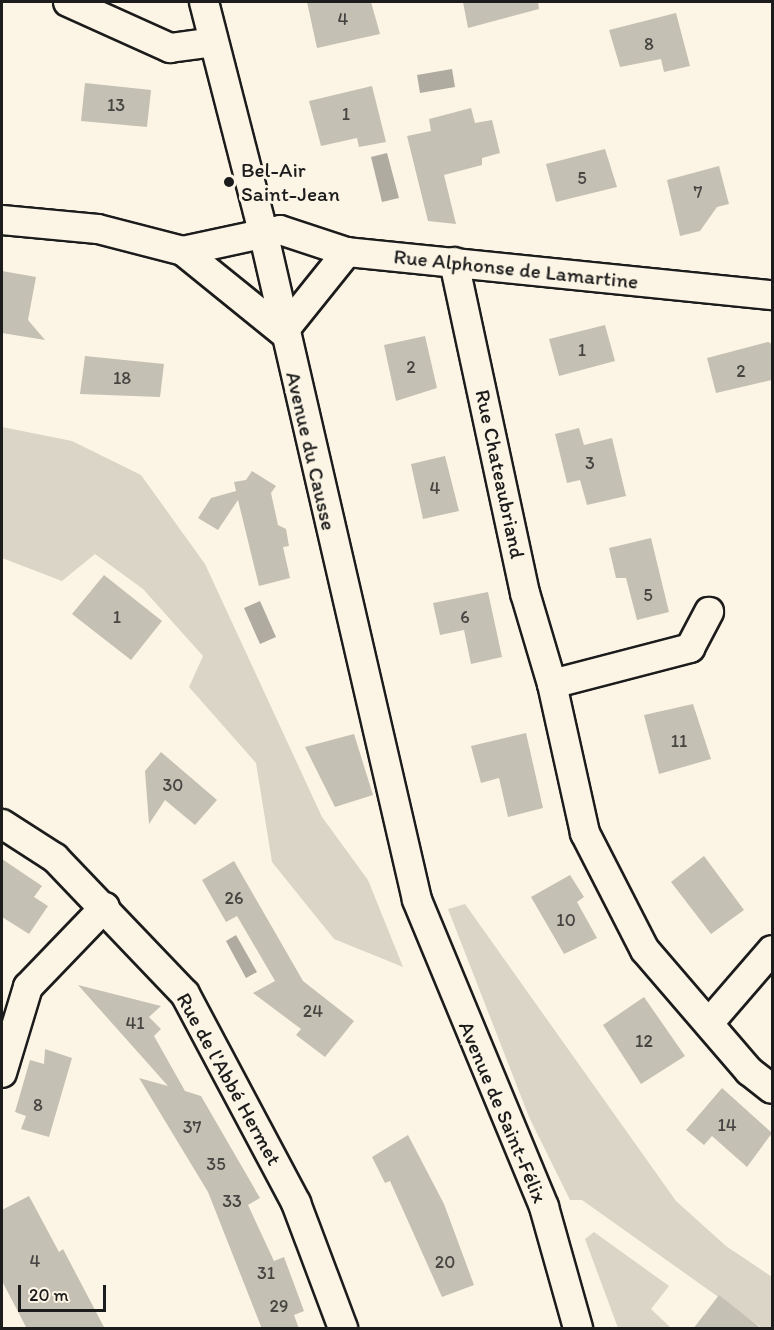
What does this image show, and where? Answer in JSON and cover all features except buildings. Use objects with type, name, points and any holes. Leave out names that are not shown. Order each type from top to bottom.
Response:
[{"type":"street","points":[[68,2],[170,48],[214,42]]},
{"type":"street","name":"Avenue du Causse","points":[[204,2],[264,236],[283,332],[417,900]]},
{"type":"street","points":[[2,219],[98,229],[183,251],[283,332],[347,252]]},
{"type":"street","name":"Rue Alphonse de Lamartine","points":[[183,251],[264,236],[280,230],[347,252],[772,295]]},
{"type":"street","name":"Rue Chateaubriand","points":[[454,262],[525,593],[552,684],[585,833],[645,950],[749,1071],[772,1089]]},
{"type":"street","points":[[552,684],[690,648],[710,612]]},
{"type":"street","name":"Rue de l'Abbé Hermet","points":[[2,824],[55,858],[105,907],[185,994],[296,1203],[343,1329]]},
{"type":"street","name":"Avenue de Saint-Félix","points":[[417,900],[544,1207],[578,1329]]},
{"type":"street","points":[[2,1072],[28,987],[105,907]]},
{"type":"street","points":[[709,1023],[772,950]]},
{"type":"shaded area","points":[[452,69],[455,87],[420,93],[417,75]]},
{"type":"shaded area","points":[[387,153],[399,198],[382,202],[371,157]]},
{"type":"shaded area","points":[[2,427],[72,441],[141,475],[205,564],[322,817],[368,880],[403,967],[334,939],[272,862],[256,763],[189,687],[203,656],[143,589],[95,554],[62,581],[2,558]]},
{"type":"shaded area","points":[[260,601],[276,637],[260,644],[244,608]]},
{"type":"shaded area","points":[[465,904],[676,1201],[726,1246],[772,1277],[772,1328],[762,1328],[582,1200],[570,1200],[529,1117],[448,909]]},
{"type":"shaded area","points":[[236,935],[257,972],[246,978],[226,941]]},
{"type":"shaded area","points":[[594,1232],[669,1286],[651,1309],[671,1328],[618,1328],[585,1239]]},
{"type":"place","name":"Bel-Air Saint-Jean","points":[[229,182]]}]
